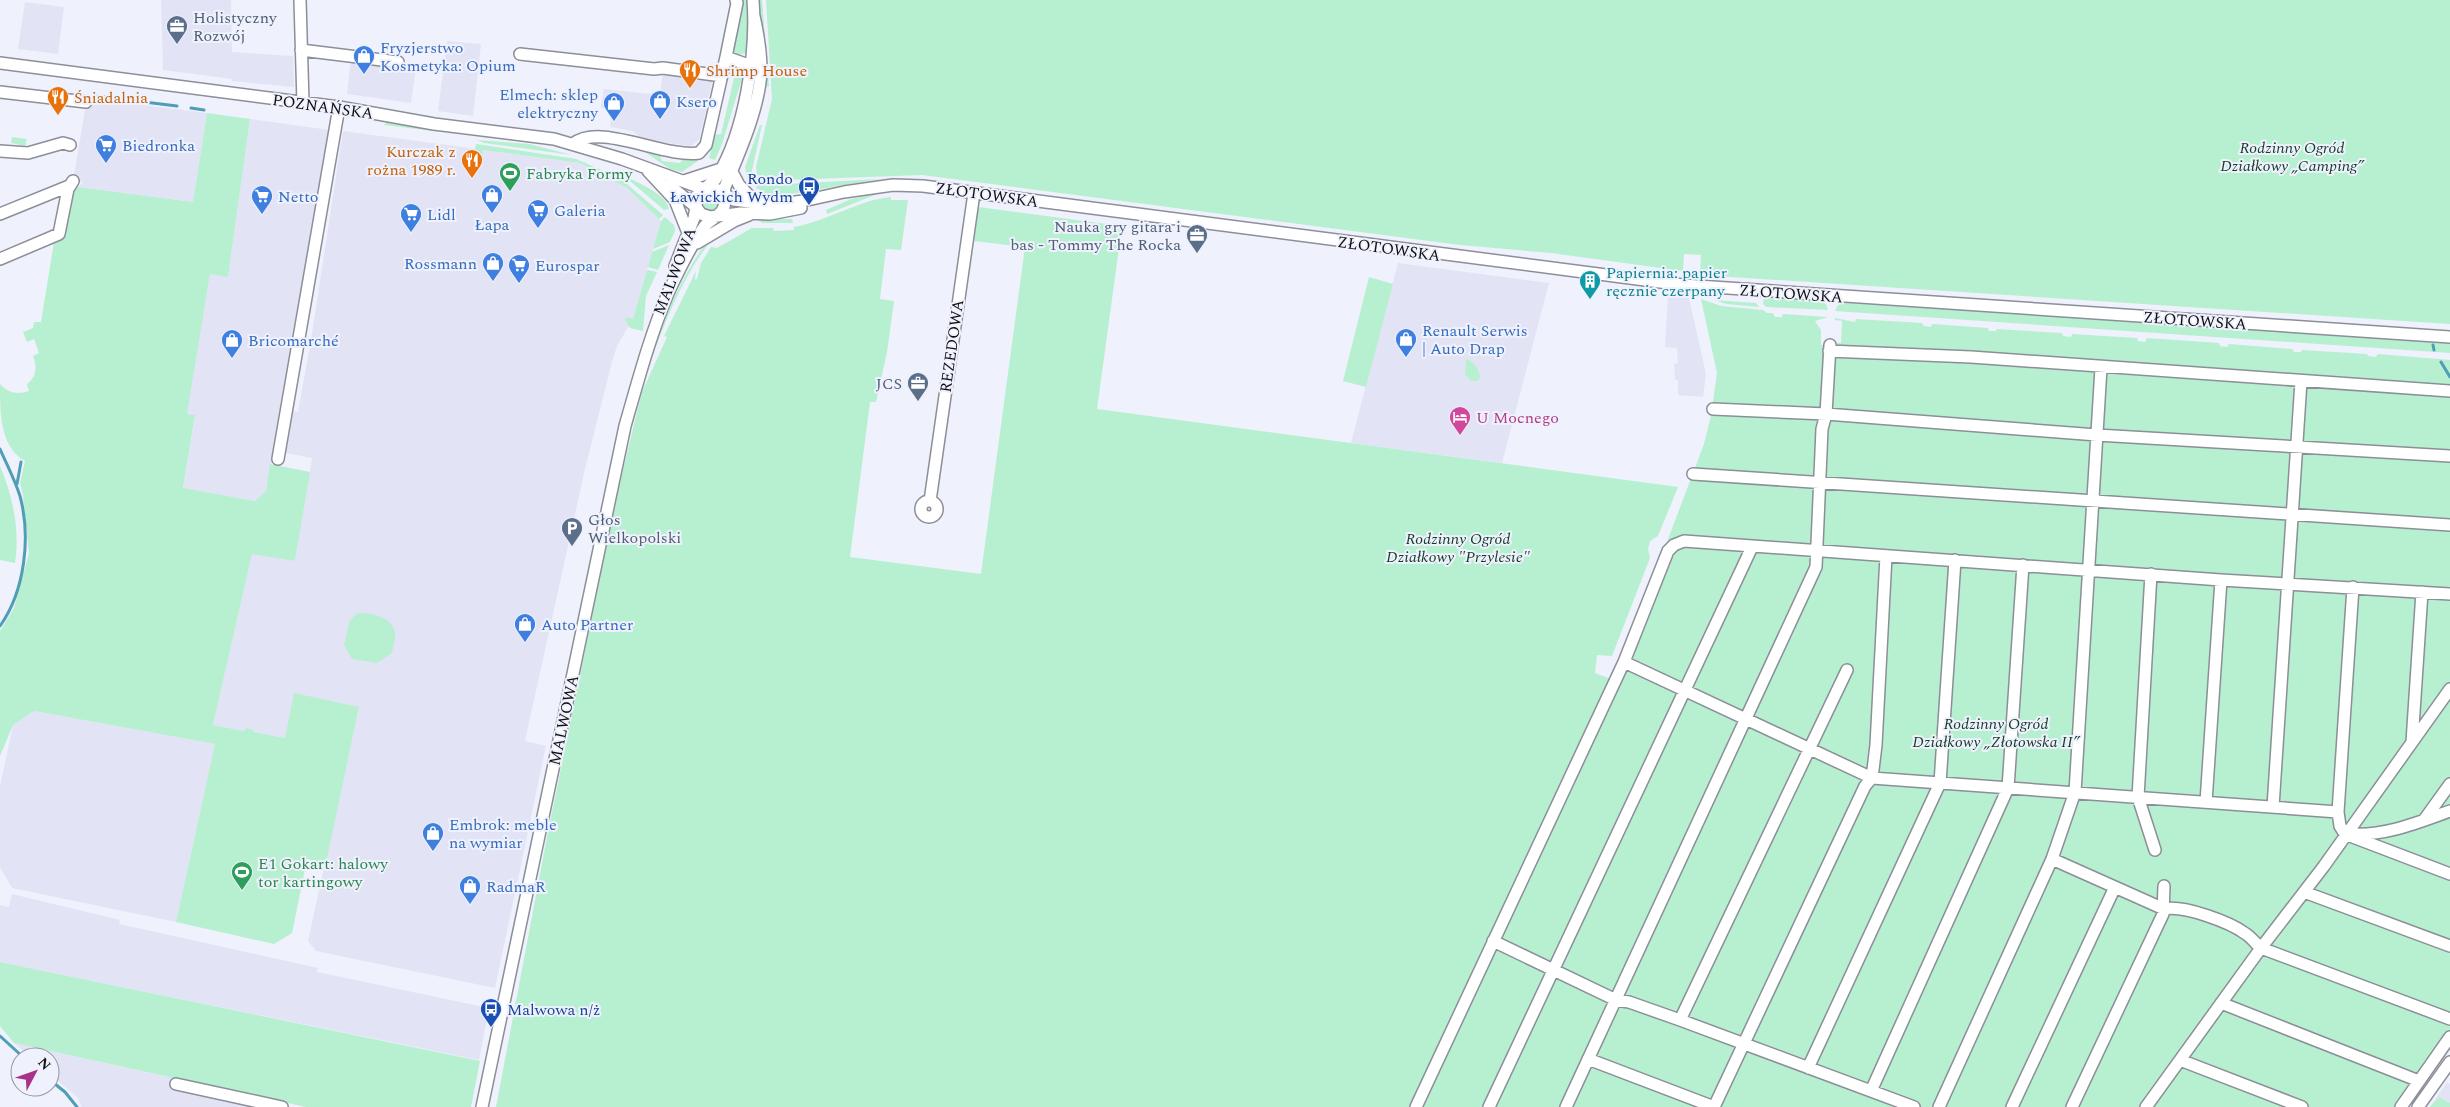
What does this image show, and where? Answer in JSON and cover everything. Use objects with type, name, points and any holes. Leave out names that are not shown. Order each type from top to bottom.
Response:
[{"type":"street","points":[[300,0],[302,103]]},
{"type":"street","points":[[573,144],[586,137],[608,137],[654,149],[692,154],[699,153],[706,145],[722,76],[737,3],[736,0]]},
{"type":"street","points":[[645,169],[684,195],[704,216],[716,216],[724,208],[723,194],[726,169],[756,67],[753,0]]},
{"type":"street","points":[[301,50],[398,62]]},
{"type":"street","points":[[520,54],[654,69],[663,68],[722,76]]},
{"type":"street","points":[[726,56],[756,67]]},
{"type":"street","name":"POZNAŃSKA","points":[[0,63],[554,139],[688,182],[704,189]]},
{"type":"street","points":[[0,92],[86,102]]},
{"type":"street","points":[[278,459],[339,108]]},
{"type":"street","points":[[0,151],[28,154],[63,143],[70,144]]},
{"type":"street","points":[[645,169],[675,200],[688,233]]},
{"type":"street","points":[[688,182],[726,169]]},
{"type":"street","points":[[696,207],[696,198],[726,169]]},
{"type":"street","points":[[726,169],[755,209]]},
{"type":"street","points":[[0,214],[71,183],[59,234],[0,259]]},
{"type":"street","name":"ZŁOTOWSKA","points":[[723,194],[755,209],[778,214],[846,197],[868,189],[910,185],[1683,285],[2450,337]]},
{"type":"street","points":[[704,189],[713,188],[723,194]]},
{"type":"street","name":"REZEDOWA","points":[[930,501],[974,192]]},
{"type":"street","name":"MALWOWA","points":[[652,336],[658,305],[688,233],[696,207]]},
{"type":"street","name":"MALWOWA","points":[[694,245],[755,209]]},
{"type":"street","name":"ZŁOTOWSKA","points":[[716,216],[755,209]]},
{"type":"street","name":"MALWOWA","points":[[482,1107],[625,426],[652,336],[670,291],[705,227],[716,216]]},
{"type":"street","points":[[1566,1107],[1816,567],[1822,429],[1826,414],[1830,348],[2450,391]]},
{"type":"street","points":[[1939,1107],[2052,859],[2075,792],[2101,368]]},
{"type":"street","points":[[2273,807],[2300,381]]},
{"type":"street","points":[[1712,409],[1826,414],[2097,435],[2450,456]]},
{"type":"street","points":[[1693,474],[2450,525]]},
{"type":"street","points":[[1416,1107],[1624,662],[1668,551],[1674,545],[1684,541],[2221,580],[2450,594]]},
{"type":"street","points":[[1489,1107],[1752,547]]},
{"type":"street","points":[[1588,1059],[1714,1107],[1865,786],[1872,778],[1886,556]]},
{"type":"street","points":[[1808,1068],[1940,783],[1955,560]]},
{"type":"street","points":[[1871,1091],[2008,788],[2023,565]]},
{"type":"street","points":[[2152,574],[2138,797],[2155,850]]},
{"type":"street","points":[[2206,802],[2221,580]]},
{"type":"street","points":[[2353,587],[2338,812],[2340,826],[2345,834],[2450,874]]},
{"type":"street","points":[[2412,742],[2422,592]]},
{"type":"street","points":[[1624,662],[1807,750],[1872,778],[2338,812]]},
{"type":"street","points":[[1680,1020],[1807,750],[1847,670]]},
{"type":"street","points":[[2146,1107],[2450,689]]},
{"type":"street","points":[[2424,820],[2450,784]]},
{"type":"street","points":[[2345,834],[2361,834],[2410,826],[2450,811]]},
{"type":"street","points":[[2052,859],[2164,909],[2175,907],[2223,922],[2246,934],[2261,948],[2450,1020]]},
{"type":"street","points":[[2072,1107],[2164,909],[2164,886]]},
{"type":"street","points":[[2012,1107],[2115,887]]},
{"type":"street","points":[[2304,892],[2450,946]]},
{"type":"street","points":[[1493,941],[1616,1000],[1629,1002],[1680,1020],[1914,1107]]},
{"type":"street","points":[[2221,1003],[2419,1080]]},
{"type":"street","points":[[2400,1107],[2450,1037]]},
{"type":"street","points":[[2180,1060],[2302,1107]]},
{"type":"street","points":[[2418,1107],[2450,1062]]},
{"type":"street","points":[[176,1084],[282,1107]]},
{"type":"shaded area","points":[[161,0],[231,0],[232,52],[293,56],[294,87],[232,81],[232,79],[163,70]]},
{"type":"shaded area","points":[[25,2],[64,7],[58,54],[18,49]]},
{"type":"shaded area","points":[[447,41],[481,44],[473,116],[438,111]]},
{"type":"shaded area","points":[[351,59],[416,67],[411,103],[347,94]]},
{"type":"shaded area","points":[[663,72],[713,78],[699,140],[691,146],[658,142],[639,137],[633,131],[610,127],[612,109],[601,108],[604,89],[660,95]]},
{"type":"shaded area","name":"Biedronka","points":[[87,98],[207,113],[193,202],[78,187],[83,182],[73,181]]},
{"type":"shaded area","points":[[250,119],[330,130],[272,464],[266,491],[255,501],[183,489],[195,416],[186,414],[210,274],[228,276]]},
{"type":"shaded area","points":[[343,131],[580,163],[627,188],[661,221],[633,319],[617,346],[612,362],[585,469],[525,741],[546,746],[495,988],[316,951],[308,941],[359,707],[285,738],[253,732],[252,729],[246,728],[244,731],[213,725],[252,553],[295,561],[312,458],[286,453],[293,411],[298,412],[311,340]]},
{"type":"shaded area","points":[[1398,263],[1549,283],[1502,463],[1351,443]]},
{"type":"shaded area","points":[[1668,297],[1689,298],[1706,374],[1703,397],[1678,395],[1678,380],[1675,380],[1674,364],[1678,363],[1677,348],[1665,347]]},
{"type":"shaded area","points":[[34,711],[215,744],[176,922],[12,888],[0,867],[0,786],[13,725]]},
{"type":"shaded area","points":[[12,894],[120,920],[119,924],[318,968],[317,972],[489,1008],[479,1060],[0,962],[0,905],[9,907]]},
{"type":"shaded area","points":[[14,1043],[32,1047],[19,1047]]},
{"type":"shaded area","points":[[60,1053],[177,1079],[263,1107],[82,1107],[77,1097],[60,1083]]},
{"type":"shaded area","points":[[2447,1082],[2450,1084],[2450,1107],[2430,1107]]},
{"type":"green space","points":[[739,0],[747,0],[749,31],[747,52],[737,54],[732,49]]},
{"type":"green space","points":[[759,0],[762,0],[769,87],[766,86]]},
{"type":"green space","name":"Rodzinny Ogród Działkowy „Camping”","points":[[766,0],[2450,0],[2450,324],[1700,275],[1701,255],[1684,254],[1683,271],[1551,253],[1460,245],[922,175],[785,180],[761,177],[757,174],[756,167],[772,99]]},
{"type":"green space","points":[[735,65],[744,69],[744,72],[722,144],[715,160],[709,158],[714,135],[721,134],[734,78],[728,72]]},
{"type":"green space","points":[[207,113],[250,119],[228,277],[210,274],[187,414],[195,415],[183,488],[255,501],[266,491],[270,464],[310,472],[295,561],[252,554],[213,725],[244,731],[246,728],[252,729],[254,732],[285,738],[294,693],[359,707],[326,863],[307,859],[292,933],[274,944],[176,922],[215,744],[34,711],[13,725],[0,756],[0,631],[14,608],[29,553],[20,483],[25,461],[17,455],[6,438],[1,417],[0,384],[13,392],[29,391],[27,384],[33,378],[35,371],[33,356],[39,353],[34,339],[27,342],[23,332],[33,328],[34,322],[41,322],[54,242],[66,232],[72,193],[78,187],[193,202]]},
{"type":"green space","points":[[387,121],[442,132],[384,125]]},
{"type":"green space","points":[[760,125],[762,125],[751,175],[747,179],[745,167]]},
{"type":"green space","points":[[12,137],[27,139],[25,146],[11,143]]},
{"type":"green space","points":[[477,140],[529,144],[572,155],[484,143]]},
{"type":"green space","points":[[476,144],[576,159],[620,178],[663,215],[659,219],[627,188],[580,163],[483,150],[482,158],[479,158],[475,149]]},
{"type":"green space","points":[[642,150],[660,155],[662,161],[680,163],[683,158],[699,160],[682,172],[670,169]]},
{"type":"green space","points":[[623,175],[657,193],[663,198],[669,209],[664,210]]},
{"type":"green space","points":[[881,179],[778,196],[762,195],[762,191],[756,188],[758,182],[761,181],[785,184]]},
{"type":"green space","points":[[880,193],[827,214],[826,210],[851,199]]},
{"type":"green space","points":[[710,194],[716,197],[719,203],[716,209],[710,212],[704,209],[701,203],[704,197]]},
{"type":"green space","points":[[891,197],[891,200],[908,200],[901,250],[886,249],[880,299],[894,301],[887,352],[876,402],[870,402],[850,557],[981,574],[1025,247],[974,241],[978,207],[1122,226],[1097,409],[1678,487],[1658,536],[1650,541],[1648,549],[1650,558],[1612,656],[1597,655],[1595,673],[1611,679],[1659,563],[1704,444],[1711,416],[1717,373],[1701,299],[1721,306],[1763,310],[1767,313],[1773,313],[1775,317],[1782,317],[1783,314],[1828,317],[1815,321],[1821,330],[1821,345],[1833,346],[1833,342],[1841,343],[1842,321],[1835,320],[1835,318],[1855,322],[1856,319],[1922,323],[1924,326],[1931,327],[1932,324],[1988,328],[1989,331],[1996,331],[1997,329],[2062,333],[2063,336],[2071,337],[2072,334],[2137,338],[2138,341],[2145,342],[2147,338],[2219,343],[2220,346],[2227,347],[2229,344],[2292,349],[2294,352],[2301,352],[2302,350],[2367,354],[2368,356],[2376,357],[2378,354],[2450,360],[2450,1046],[2408,1107],[496,1107],[547,837],[617,494],[642,392],[667,337],[664,336],[696,271],[695,280],[697,279],[701,263],[711,247],[717,248],[752,228],[773,228],[774,231],[794,230],[794,227],[867,202]]},
{"type":"green space","points":[[665,217],[674,225],[675,231],[670,242],[653,249],[661,221]]},
{"type":"green space","points":[[758,219],[792,219],[793,223],[762,223]]},
{"type":"green space","points":[[669,245],[658,270],[648,267],[652,252]]},
{"type":"green space","points":[[705,245],[707,246],[676,299],[652,357],[660,330],[674,299],[690,268]]},
{"type":"green space","points":[[647,270],[657,272],[646,296],[643,331],[630,328],[625,320],[626,317],[633,319]]},
{"type":"green space","points":[[1369,277],[1393,284],[1366,387],[1343,381]]},
{"type":"green space","points":[[1764,296],[1821,301],[1826,304],[1828,310],[1766,307],[1763,304]]},
{"type":"green space","points":[[1714,300],[1756,303],[1759,307],[1726,304]]},
{"type":"green space","points":[[1844,302],[2450,341],[2450,353],[1835,311],[1838,305]]},
{"type":"green space","points":[[1466,359],[1474,363],[1480,375],[1477,381],[1471,381],[1465,374]]},
{"type":"green space","points":[[0,466],[9,490],[16,526],[15,563],[0,560]]},
{"type":"green space","points":[[357,613],[368,613],[386,619],[394,628],[395,638],[392,653],[377,663],[352,659],[344,645],[350,620]]},
{"type":"green space","points":[[0,962],[480,1061],[471,1107],[306,1107],[60,1053],[60,1047],[32,1047],[14,1043],[0,1026]]},
{"type":"green space","points":[[2439,1097],[2450,1103],[2450,1107],[2430,1107]]},
{"type":"waterway","points":[[95,96],[177,106]]},
{"type":"waterway","points":[[191,108],[204,110]]},
{"type":"waterway","points":[[2433,345],[2434,350]]},
{"type":"waterway","points":[[2441,362],[2450,377]]},
{"type":"waterway","points":[[0,449],[20,496],[25,529],[24,563],[20,580],[15,597],[0,626]]},
{"type":"waterway","points":[[17,484],[21,462]]},
{"type":"waterway","points":[[0,1036],[12,1047]]},
{"type":"waterway","points":[[60,1088],[77,1107]]},
{"type":"place","name":"Holistyczny Rozwój","points":[[177,45]]},
{"type":"place","name":"Fryzjerstwo Kosmetyka: Opium","points":[[364,75]]},
{"type":"place","name":"Shrimp House","points":[[690,89]]},
{"type":"place","name":"Śniadalnia","points":[[58,116]]},
{"type":"place","name":"Ksero","points":[[660,120]]},
{"type":"place","name":"Elmech: sklep elektryczny","points":[[614,122]]},
{"type":"place","name":"Biedronka","points":[[106,164]]},
{"type":"place","name":"Kurczak z rożna 1989 r.","points":[[472,179]]},
{"type":"place","name":"Fabryka Formy","points":[[510,192]]},
{"type":"place","name":"Rondo Ławickich Wydm","points":[[809,206]]},
{"type":"place","name":"Łapa","points":[[492,214]]},
{"type":"place","name":"Netto","points":[[262,215]]},
{"type":"place","name":"Galeria","points":[[538,229]]},
{"type":"place","name":"Lidl","points":[[411,233]]},
{"type":"place","name":"Nauka gry gitara i bas - Tommy The Rocka","points":[[1197,254]]},
{"type":"place","name":"Rossmann","points":[[493,282]]},
{"type":"place","name":"Eurospar","points":[[519,284]]},
{"type":"place","name":"Papiernia: papier ręcznie czerpany","points":[[1590,300]]},
{"type":"place","name":"Renault Serwis | Auto Drap","points":[[1406,358]]},
{"type":"place","name":"Bricomarché","points":[[232,359]]},
{"type":"place","name":"JCS","points":[[918,402]]},
{"type":"place","name":"U Mocnego","points":[[1460,436]]},
{"type":"place","name":"Głos Wielkopolski","points":[[572,547]]},
{"type":"place","name":"Auto Partner","points":[[525,643]]},
{"type":"place","name":"Embrok: meble na wymiar","points":[[433,852]]},
{"type":"place","name":"E1 Gokart: halowy tor kartingowy","points":[[242,891]]},
{"type":"place","name":"RadmaR","points":[[470,905]]},
{"type":"place","name":"Malwowa n/ż","points":[[491,1028]]},
{"type":"park label","name":"Rodzinny Ogród Działkowy \"Przylesie\"","points":[[1458,547]]},
{"type":"park label","name":"Rodzinny Ogród Działkowy „Złotowska II”","points":[[1996,732]]}]
